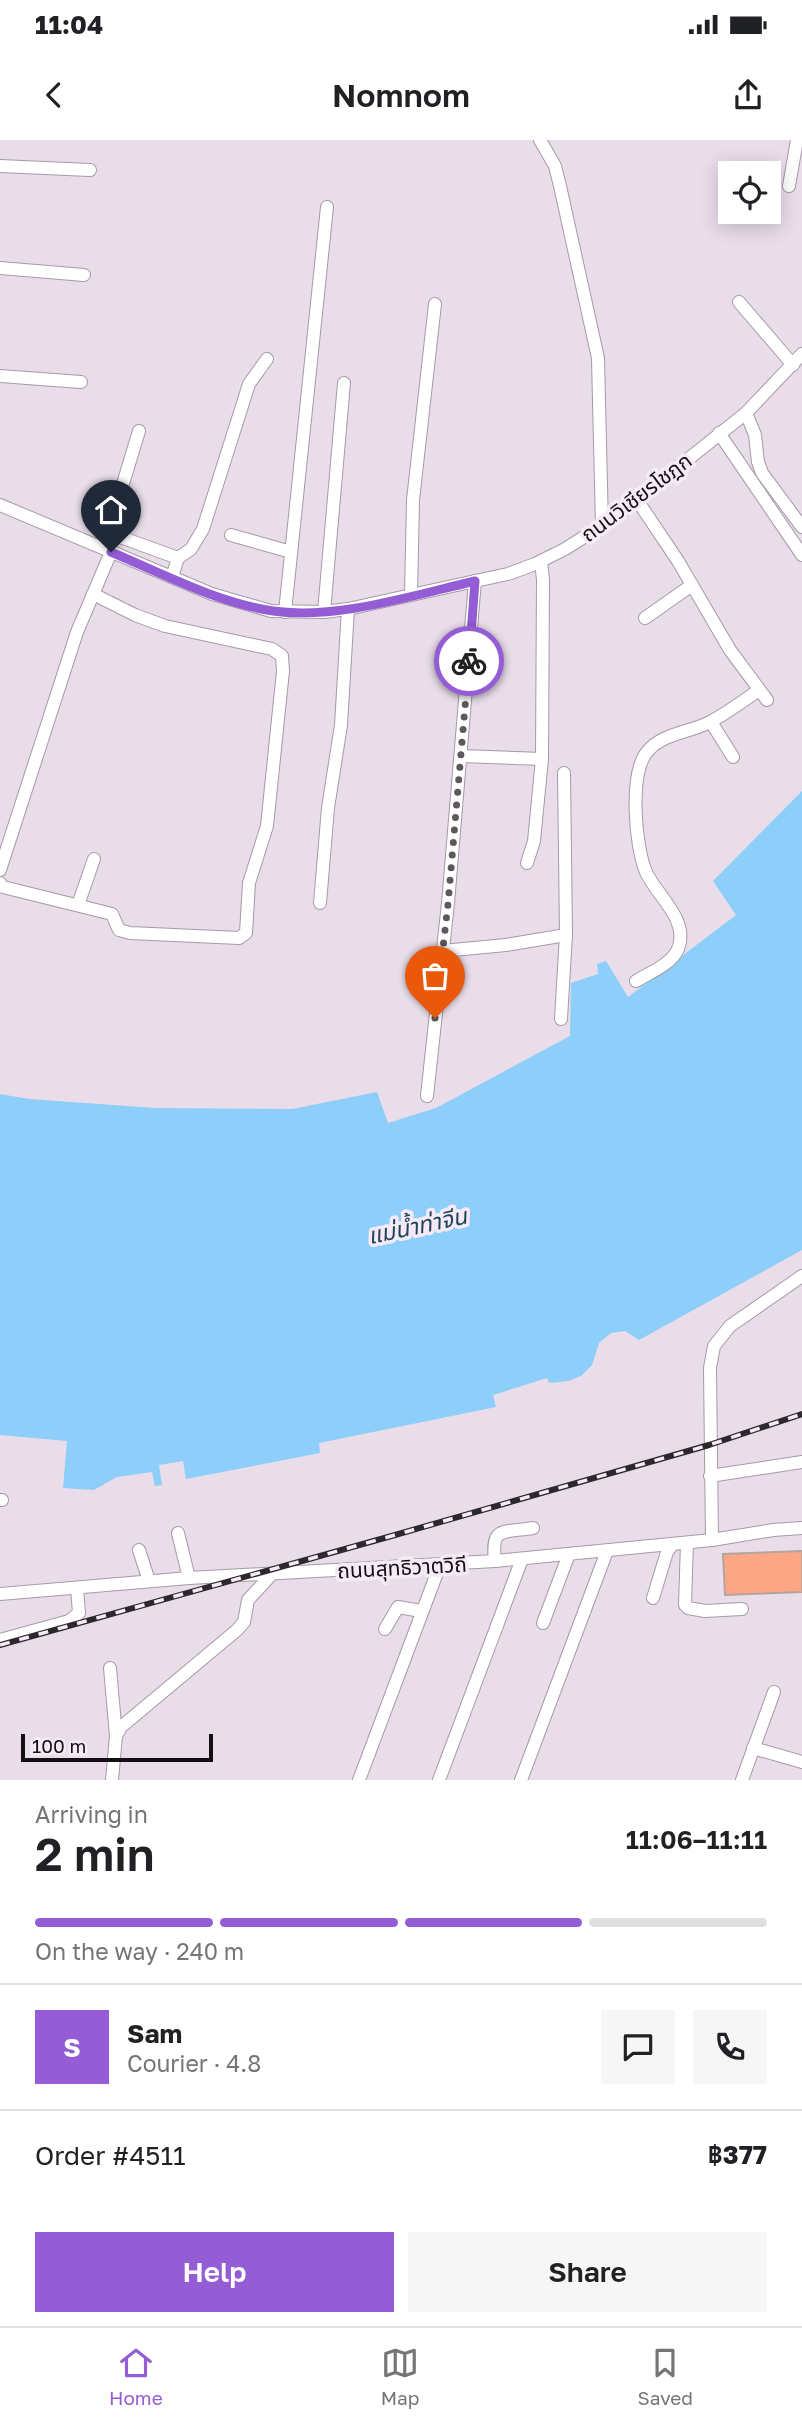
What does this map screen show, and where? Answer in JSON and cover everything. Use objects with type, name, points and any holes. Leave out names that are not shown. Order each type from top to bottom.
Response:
[{"type":"street","points":[[540,140],[555,166],[596,340],[602,527]]},
{"type":"street","points":[[789,186],[798,142]]},
{"type":"street","points":[[0,166],[90,170]]},
{"type":"street","points":[[285,612],[327,206]]},
{"type":"street","points":[[0,268],[84,275]]},
{"type":"street","points":[[739,302],[793,365]]},
{"type":"street","points":[[411,595],[413,500],[435,304]]},
{"type":"street","name":"ถนนวิเชียรโชฎก","points":[[0,505],[244,604],[285,612],[348,609],[508,573],[541,561],[602,527],[746,413],[802,354]]},
{"type":"street","points":[[172,577],[178,558],[191,549],[204,529],[249,384],[267,359]]},
{"type":"street","points":[[0,376],[81,382]]},
{"type":"street","points":[[324,612],[344,383]]},
{"type":"street","points":[[746,413],[755,435],[762,473],[802,527]]},
{"type":"street","points":[[139,431],[109,530],[111,534],[178,558]]},
{"type":"street","points":[[719,433],[802,555]]},
{"type":"street","points":[[636,981],[671,958],[678,950],[680,939],[676,919],[647,874],[642,859],[635,784],[638,769],[643,758],[656,743],[711,722],[763,695],[730,650],[637,500]]},
{"type":"street","points":[[231,535],[291,552]]},
{"type":"street","points":[[0,870],[77,632],[111,552]]},
{"type":"street","points":[[527,863],[534,841],[542,759],[541,561]]},
{"type":"street","points":[[427,1096],[461,755],[475,581]]},
{"type":"street","points":[[645,618],[692,585]]},
{"type":"street","points":[[0,883],[3,887],[34,896],[112,914],[119,930],[130,933],[239,938],[246,933],[249,883],[267,826],[283,671],[282,656],[272,649],[165,626],[135,615],[93,594]]},
{"type":"street","points":[[320,903],[328,808],[341,725],[348,609]]},
{"type":"street","points":[[711,722],[733,757]]},
{"type":"street","points":[[461,755],[542,759]]},
{"type":"street","points":[[561,1019],[566,935],[564,773]]},
{"type":"street","points":[[78,905],[94,859]]},
{"type":"street","points":[[442,951],[566,935]]},
{"type":"street","points":[[712,1540],[709,1445],[710,1368],[714,1346],[730,1326],[802,1276]]},
{"type":"street","points":[[710,1476],[802,1462]]},
{"type":"street","points":[[495,1561],[495,1537],[533,1528]]},
{"type":"street","name":"ถนนสุทธิวาตวิถี","points":[[0,1594],[189,1578],[522,1559],[687,1543],[802,1528]]},
{"type":"street","points":[[178,1533],[189,1578]]},
{"type":"street","points":[[687,1543],[685,1605],[705,1611],[742,1609]]},
{"type":"street","points":[[653,1598],[667,1552],[673,1544]]},
{"type":"street","points":[[139,1550],[149,1581]]},
{"type":"street","points":[[521,1780],[607,1551]]},
{"type":"street","points":[[543,1623],[569,1554]]},
{"type":"street","points":[[439,1780],[522,1559]]},
{"type":"street","points":[[359,1780],[440,1565]]},
{"type":"street","points":[[116,1736],[121,1727],[237,1630],[247,1613],[248,1600],[272,1574]]},
{"type":"street","points":[[0,1640],[69,1621],[79,1613],[77,1588]]},
{"type":"street","points":[[385,1629],[398,1607],[421,1611]]},
{"type":"street","points":[[110,1668],[116,1736],[112,1780]]},
{"type":"street","points":[[742,1780],[774,1692]]},
{"type":"street","points":[[753,1748],[802,1762]]},
{"type":"water","name":"แม่น้ำท่าจีน","points":[[802,791],[802,1250],[639,1340],[625,1331],[611,1333],[599,1343],[592,1365],[581,1376],[568,1381],[549,1383],[547,1378],[493,1395],[496,1407],[319,1443],[320,1453],[186,1479],[183,1461],[159,1465],[162,1485],[155,1486],[152,1472],[117,1477],[94,1490],[63,1488],[67,1441],[0,1435],[0,1094],[29,1099],[155,1108],[292,1109],[377,1092],[388,1123],[436,1108],[570,1036],[571,983],[598,974],[597,964],[606,961],[628,997],[736,915],[713,881]]},
{"type":"building","points":[[802,1551],[802,1592],[725,1595],[723,1554]]},
{"type":"railway","points":[[0,1645],[709,1445],[802,1414]]},
{"type":"way so far","points":[[435,1018],[448,904],[469,661]]},
{"type":"route","points":[[111,552],[212,593],[271,611],[324,612],[348,609],[475,581],[469,661]]}]
